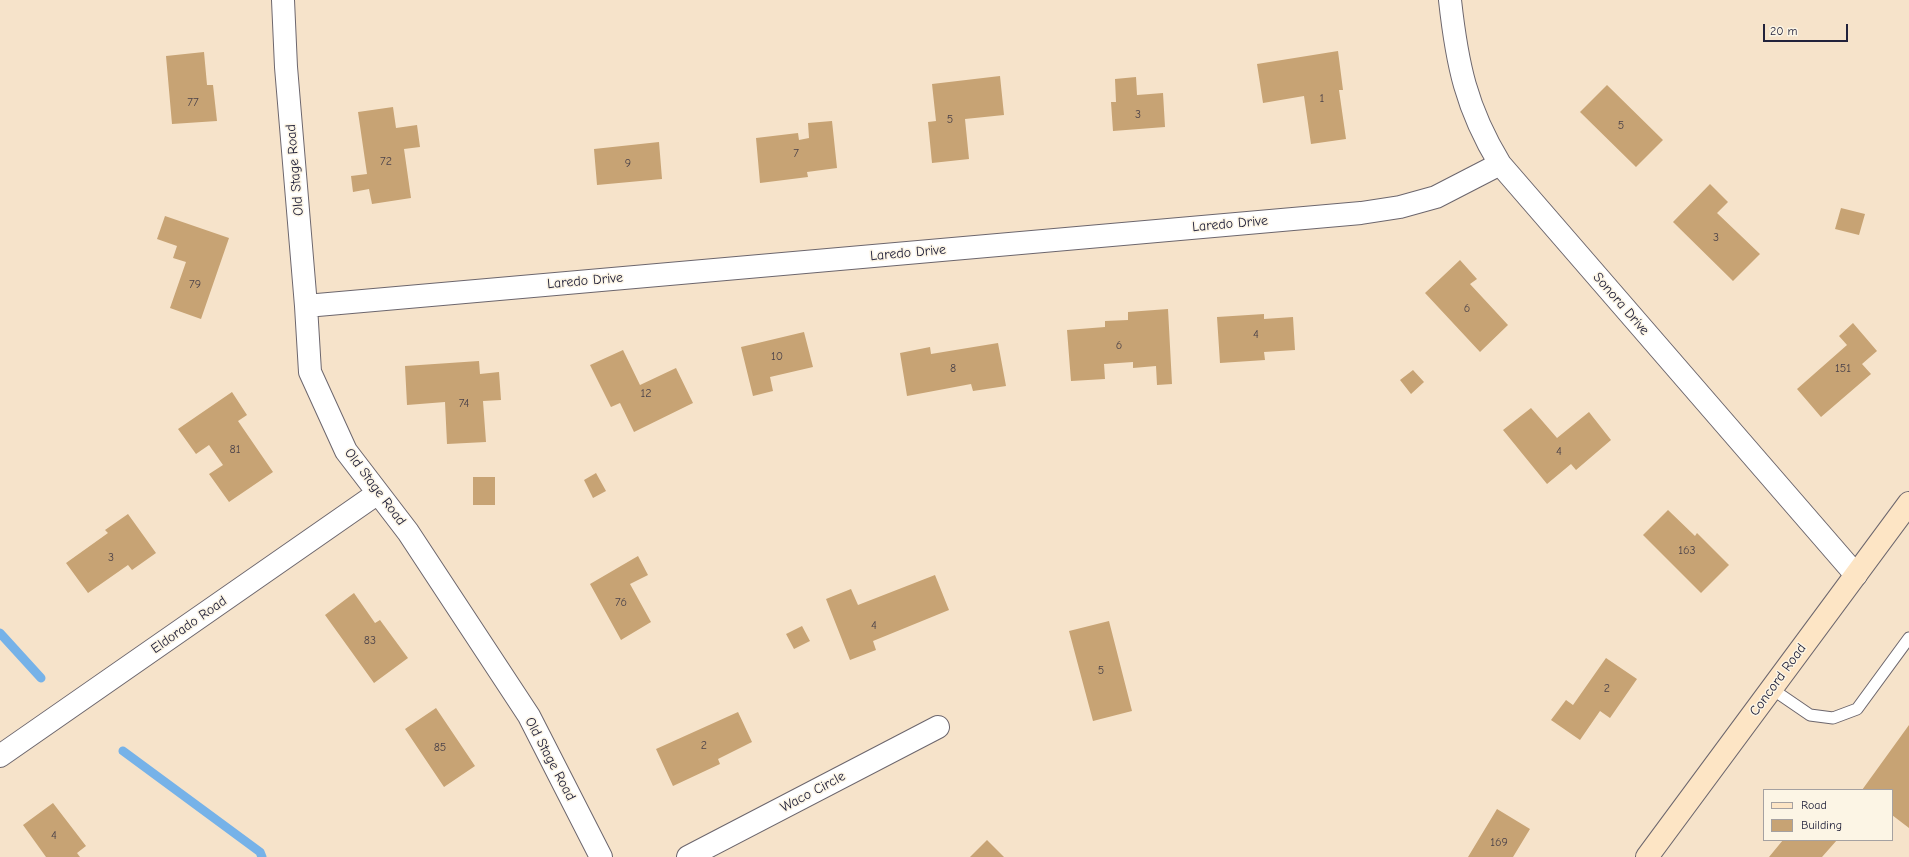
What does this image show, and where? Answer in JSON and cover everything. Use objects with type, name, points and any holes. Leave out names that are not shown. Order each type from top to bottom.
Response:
[{"type":"main road","name":"Concord Road","points":[[1647,857],[1909,504]]},
{"type":"street","name":"Old Stage Road","points":[[283,0],[286,67],[310,372],[346,451],[408,532],[529,716],[601,857]]},
{"type":"street","name":"Sonora Drive","points":[[1450,0],[1457,52],[1464,85],[1484,139],[1500,164],[1856,575]]},
{"type":"street","name":"Laredo Drive","points":[[306,306],[1361,213],[1400,207],[1436,197],[1500,164]]},
{"type":"street","name":"Eldorado Road","points":[[0,756],[378,493]]},
{"type":"street","name":"Waco Circle","points":[[688,857],[938,727]]},
{"type":"lane","points":[[1772,689],[1810,715],[1833,718],[1857,709],[1909,638]]},
{"type":"building","points":[[1338,51],[1343,90],[1339,90],[1346,139],[1311,144],[1304,96],[1263,103],[1257,64]]},
{"type":"building","points":[[204,52],[207,85],[213,85],[217,121],[172,124],[166,56]]},
{"type":"building","points":[[1000,76],[1004,115],[965,119],[969,159],[932,163],[928,122],[936,121],[932,84]]},
{"type":"building","points":[[1136,77],[1137,95],[1163,93],[1165,127],[1113,131],[1111,102],[1116,102],[1115,79]]},
{"type":"building","points":[[1607,85],[1663,140],[1636,167],[1580,112]]},
{"type":"building","points":[[393,107],[396,128],[417,125],[420,147],[404,149],[411,198],[372,204],[369,189],[353,192],[351,176],[367,174],[358,112]]},
{"type":"building","points":[[832,121],[837,168],[807,172],[808,177],[760,183],[756,138],[798,133],[799,140],[809,138],[808,123]]},
{"type":"building","points":[[659,142],[662,179],[597,185],[594,149]]},
{"type":"building","points":[[1710,184],[1728,202],[1717,213],[1760,254],[1733,281],[1673,222]]},
{"type":"building","points":[[1841,208],[1865,214],[1859,235],[1835,229]]},
{"type":"building","points":[[165,216],[229,238],[201,319],[170,308],[186,262],[173,258],[177,246],[157,239]]},
{"type":"building","points":[[1460,260],[1477,279],[1470,284],[1508,325],[1480,352],[1425,293]]},
{"type":"building","points":[[1168,309],[1172,384],[1157,385],[1156,366],[1133,368],[1133,362],[1104,364],[1105,379],[1071,381],[1067,330],[1105,327],[1105,321],[1128,320],[1128,312]]},
{"type":"building","points":[[1264,314],[1264,319],[1293,317],[1295,350],[1264,352],[1265,360],[1220,363],[1217,317]]},
{"type":"building","points":[[1853,323],[1877,351],[1862,364],[1871,374],[1821,417],[1797,389],[1847,345],[1839,336]]},
{"type":"building","points":[[804,332],[813,367],[770,377],[773,391],[753,396],[741,347]]},
{"type":"building","points":[[998,343],[1006,386],[973,391],[971,384],[907,396],[900,353],[930,347],[931,354]]},
{"type":"building","points":[[623,350],[640,385],[676,368],[693,403],[634,432],[620,403],[611,407],[590,365]]},
{"type":"building","points":[[479,361],[480,374],[499,372],[501,400],[483,401],[486,442],[447,444],[445,402],[407,405],[405,366]]},
{"type":"building","points":[[1413,370],[1424,382],[1411,394],[1400,380]]},
{"type":"building","points":[[232,392],[247,415],[238,421],[273,472],[229,502],[209,474],[223,465],[209,445],[196,454],[178,429]]},
{"type":"building","points":[[1531,408],[1557,438],[1589,412],[1611,440],[1576,470],[1571,464],[1547,484],[1503,430]]},
{"type":"building","points":[[596,473],[606,491],[593,498],[584,480]]},
{"type":"building","points":[[473,477],[495,477],[495,505],[473,505]]},
{"type":"building","points":[[1668,510],[1695,536],[1697,533],[1729,565],[1701,593],[1643,535]]},
{"type":"building","points":[[128,514],[156,553],[132,570],[128,565],[88,593],[66,563],[108,533],[105,530]]},
{"type":"building","points":[[638,556],[648,575],[630,584],[651,622],[621,640],[590,584]]},
{"type":"building","points":[[935,575],[949,610],[873,641],[876,650],[850,660],[826,599],[851,589],[858,605]]},
{"type":"building","points":[[354,593],[375,623],[380,620],[408,658],[374,683],[325,615]]},
{"type":"building","points":[[1109,621],[1132,711],[1093,721],[1069,631]]},
{"type":"building","points":[[802,626],[810,641],[794,649],[786,634]]},
{"type":"building","points":[[1606,658],[1637,679],[1610,718],[1600,711],[1580,740],[1551,720],[1566,700],[1573,705]]},
{"type":"building","points":[[436,708],[475,766],[444,787],[405,729]]},
{"type":"building","points":[[738,712],[752,742],[718,759],[720,764],[673,786],[656,749]]},
{"type":"building","points":[[1909,725],[1909,828],[1893,816],[1893,789],[1863,789]]},
{"type":"building","points":[[53,803],[86,846],[77,853],[80,857],[46,857],[23,825]]},
{"type":"building","points":[[1497,809],[1530,829],[1513,857],[1468,857]]},
{"type":"building","points":[[987,840],[1004,857],[970,857]]},
{"type":"building","points":[[1782,841],[1836,841],[1822,857],[1769,857]]},
{"type":"waterway","points":[[0,633],[41,678]]},
{"type":"waterway","points":[[123,751],[260,852],[262,857]]}]
